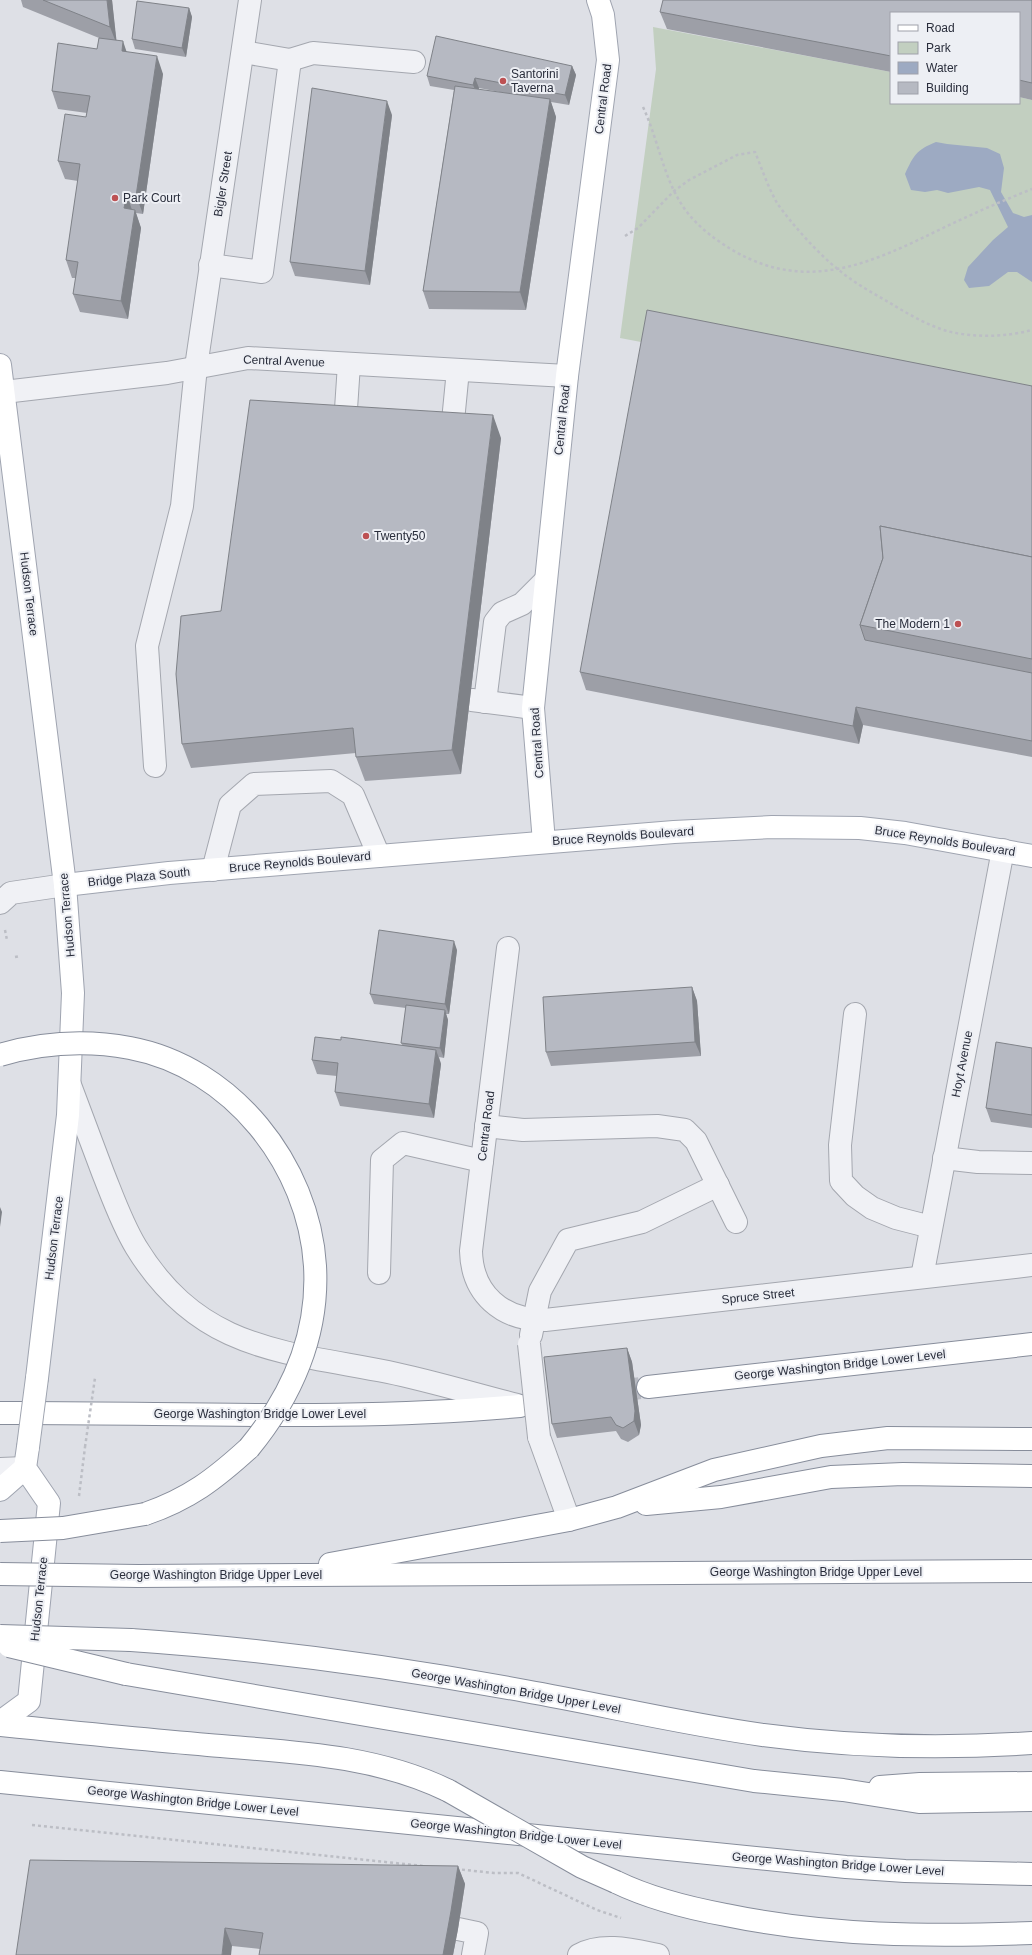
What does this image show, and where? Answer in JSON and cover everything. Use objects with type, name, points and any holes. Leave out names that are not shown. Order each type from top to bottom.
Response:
[{"type":"main road","name":"Central Road","points":[[544,842],[533,708],[567,376],[608,60],[603,15],[598,0]]},
{"type":"main road","name":"Hudson Terrace","points":[[0,364],[65,885],[73,993],[70,1085],[58,1202],[27,1457],[49,1503],[29,1701],[0,1724]]},
{"type":"main road","name":"Bruce Reynolds Boulevard","points":[[212,870],[544,842],[728,829],[818,826],[860,828],[905,833],[1032,856]]},
{"type":"main road","name":"Bridge Plaza South","points":[[65,885],[212,870]]},
{"type":"main road","points":[[0,1056],[52,1045],[103,1045],[130,1048],[156,1055],[178,1065],[222,1091],[244,1110],[283,1161],[297,1188],[306,1215],[315,1267],[311,1316],[306,1343],[298,1370],[269,1424],[249,1448],[224,1471],[204,1487],[180,1500],[145,1514],[63,1528],[0,1531]]},
{"type":"main road","name":"George Washington Bridge Lower Level","points":[[648,1387],[1032,1344]]},
{"type":"main road","name":"George Washington Bridge Lower Level","points":[[0,1413],[350,1415],[409,1414],[520,1406]]},
{"type":"main road","points":[[272,1575],[569,1520],[616,1507],[714,1470],[821,1446],[888,1438],[1032,1439]]},
{"type":"main road","points":[[0,1490],[27,1457]]},
{"type":"main road","points":[[616,1507],[721,1496],[831,1477],[903,1474],[1032,1476]]},
{"type":"main road","name":"George Washington Bridge Upper Level","points":[[0,1574],[138,1576],[1032,1571]]},
{"type":"main road","name":"George Washington Bridge Upper Level","points":[[0,1636],[131,1640],[290,1655],[403,1671],[519,1690],[646,1715],[765,1735],[884,1745],[944,1746],[1032,1744]]},
{"type":"main road","points":[[0,1643],[126,1674],[754,1781],[843,1790],[919,1802],[1032,1800]]},
{"type":"main road","points":[[0,1724],[320,1754],[376,1764],[415,1775],[449,1790],[582,1867],[616,1882],[659,1900],[748,1920],[867,1934],[924,1936],[1032,1933]]},
{"type":"main road","name":"George Washington Bridge Lower Level","points":[[0,1782],[846,1867],[920,1872],[1032,1874]]},
{"type":"main road","points":[[843,1790],[920,1784],[1032,1783]]},
{"type":"street","name":"Bigler Street","points":[[155,766],[147,646],[182,506],[196,367],[250,0]]},
{"type":"street","points":[[243,52],[290,60],[314,53],[414,62]]},
{"type":"street","points":[[210,265],[262,272],[290,60]]},
{"type":"street","name":"Central Avenue","points":[[4,392],[167,373],[248,358],[567,376]]},
{"type":"street","points":[[345,424],[349,364]]},
{"type":"street","points":[[452,432],[458,370]]},
{"type":"street","points":[[533,708],[479,701],[495,622],[492,612],[522,604],[546,580]]},
{"type":"street","points":[[212,870],[230,805],[254,784],[331,781],[353,795],[379,856]]},
{"type":"street","name":"Hoyt Avenue","points":[[922,1277],[1002,850]]},
{"type":"street","points":[[4,895],[65,885]]},
{"type":"street","name":"Central Road","points":[[490,1300],[477,1283],[471,1262],[508,948]]},
{"type":"street","points":[[855,1014],[840,1145],[841,1181],[855,1196],[872,1208],[896,1218],[931,1227]]},
{"type":"street","points":[[70,1085],[114,1202],[128,1232],[159,1280],[179,1302],[199,1318],[233,1336],[271,1349],[321,1360],[389,1372],[520,1406]]},
{"type":"street","points":[[486,1126],[523,1130],[657,1126],[685,1130],[696,1141],[736,1222]]},
{"type":"street","points":[[379,1273],[382,1160],[403,1143],[482,1161]]},
{"type":"street","points":[[944,1158],[978,1162],[1032,1163]]},
{"type":"street","points":[[569,1520],[539,1437],[529,1344],[540,1291],[568,1240],[642,1222],[718,1185]]},
{"type":"street","name":"Spruce Street","points":[[490,1300],[505,1311],[533,1320],[1032,1265]]},
{"type":"street","points":[[0,1469],[27,1457]]},
{"type":"street","points":[[458,1929],[477,1932],[472,1955]]},
{"type":"street","points":[[579,1955],[590,1949],[603,1948],[626,1949],[658,1955]]},
{"type":"path","points":[[643,107],[652,127],[674,191],[697,224],[724,245],[753,261],[770,267],[814,271],[837,270],[872,261],[1032,189]]},
{"type":"path","points":[[624,236],[638,228],[674,191],[688,180],[737,155],[755,152],[777,203],[794,224],[837,270],[854,282],[930,325],[949,331],[987,335],[1011,334],[1032,330]]},
{"type":"path","points":[[15,957],[20,956]]},
{"type":"path","points":[[86,1448],[95,1378]]},
{"type":"path","points":[[32,1825],[430,1866]]},
{"type":"path","points":[[454,1869],[494,1873],[518,1873],[597,1910],[626,1919]]},
{"type":"green space","points":[[653,27],[890,72],[890,104],[1020,104],[1020,97],[1032,100],[1032,403],[654,328],[641,342],[620,338],[656,69]]},
{"type":"water","points":[[936,142],[987,148],[1000,154],[1004,168],[1001,192],[1013,213],[1024,217],[1032,215],[1032,282],[1017,272],[1008,272],[989,286],[969,288],[964,280],[968,267],[993,240],[1008,227],[990,190],[979,187],[948,193],[937,190],[925,192],[911,190],[905,174],[911,162],[916,154]]},
{"type":"building","points":[[43,0],[107,0],[110,27]]},
{"type":"building","points":[[663,0],[1032,0],[1032,83],[1020,80],[1020,12],[890,12],[890,56],[660,12]]},
{"type":"building","points":[[137,1],[189,8],[182,48],[132,39]]},
{"type":"building","name":"Santorini Taverna","points":[[436,36],[572,66],[565,95],[475,78],[473,85],[427,76]]},
{"type":"building","name":"Park Court","points":[[99,38],[123,41],[122,51],[157,56],[136,196],[127,195],[124,208],[135,210],[121,301],[73,294],[78,262],[66,260],[80,164],[58,161],[65,114],[86,117],[90,96],[52,91],[58,43],[97,49]]},
{"type":"building","points":[[455,86],[550,99],[520,292],[423,291]]},
{"type":"building","points":[[312,88],[387,101],[365,271],[290,262]]},
{"type":"building","points":[[647,310],[1032,386],[1032,557],[880,526],[883,558],[860,625],[865,640],[1032,673],[1032,741],[856,707],[853,726],[580,672]]},
{"type":"building","name":"Twenty50","points":[[250,400],[493,415],[452,750],[356,757],[353,728],[182,744],[176,674],[181,616],[221,611]]},
{"type":"building","name":"The Modern 1","points":[[880,526],[1032,557],[1032,659],[860,625],[883,558]]},
{"type":"building","points":[[379,930],[454,941],[445,1004],[370,994]]},
{"type":"building","points":[[692,987],[695,1042],[546,1052],[543,997]]},
{"type":"building","points":[[406,1005],[445,1010],[440,1048],[401,1043]]},
{"type":"building","points":[[315,1037],[341,1040],[341,1037],[436,1050],[429,1104],[335,1092],[338,1063],[312,1060]]},
{"type":"building","points":[[996,1042],[1032,1048],[1032,1115],[986,1108]]},
{"type":"building","points":[[627,1348],[635,1411],[634,1421],[623,1428],[616,1425],[611,1417],[552,1424],[544,1357]]},
{"type":"building","points":[[30,1860],[458,1866],[443,1955],[259,1955],[263,1933],[225,1928],[222,1955],[16,1955]]},
{"type":"tunnel","points":[[520,1406],[648,1387]]},
{"type":"place","name":"Santorini Taverna","points":[[503,81]]},
{"type":"place","name":"Park Court","points":[[115,198]]},
{"type":"place","name":"Twenty50","points":[[366,536]]},
{"type":"place","name":"The Modern 1","points":[[958,624]]}]
